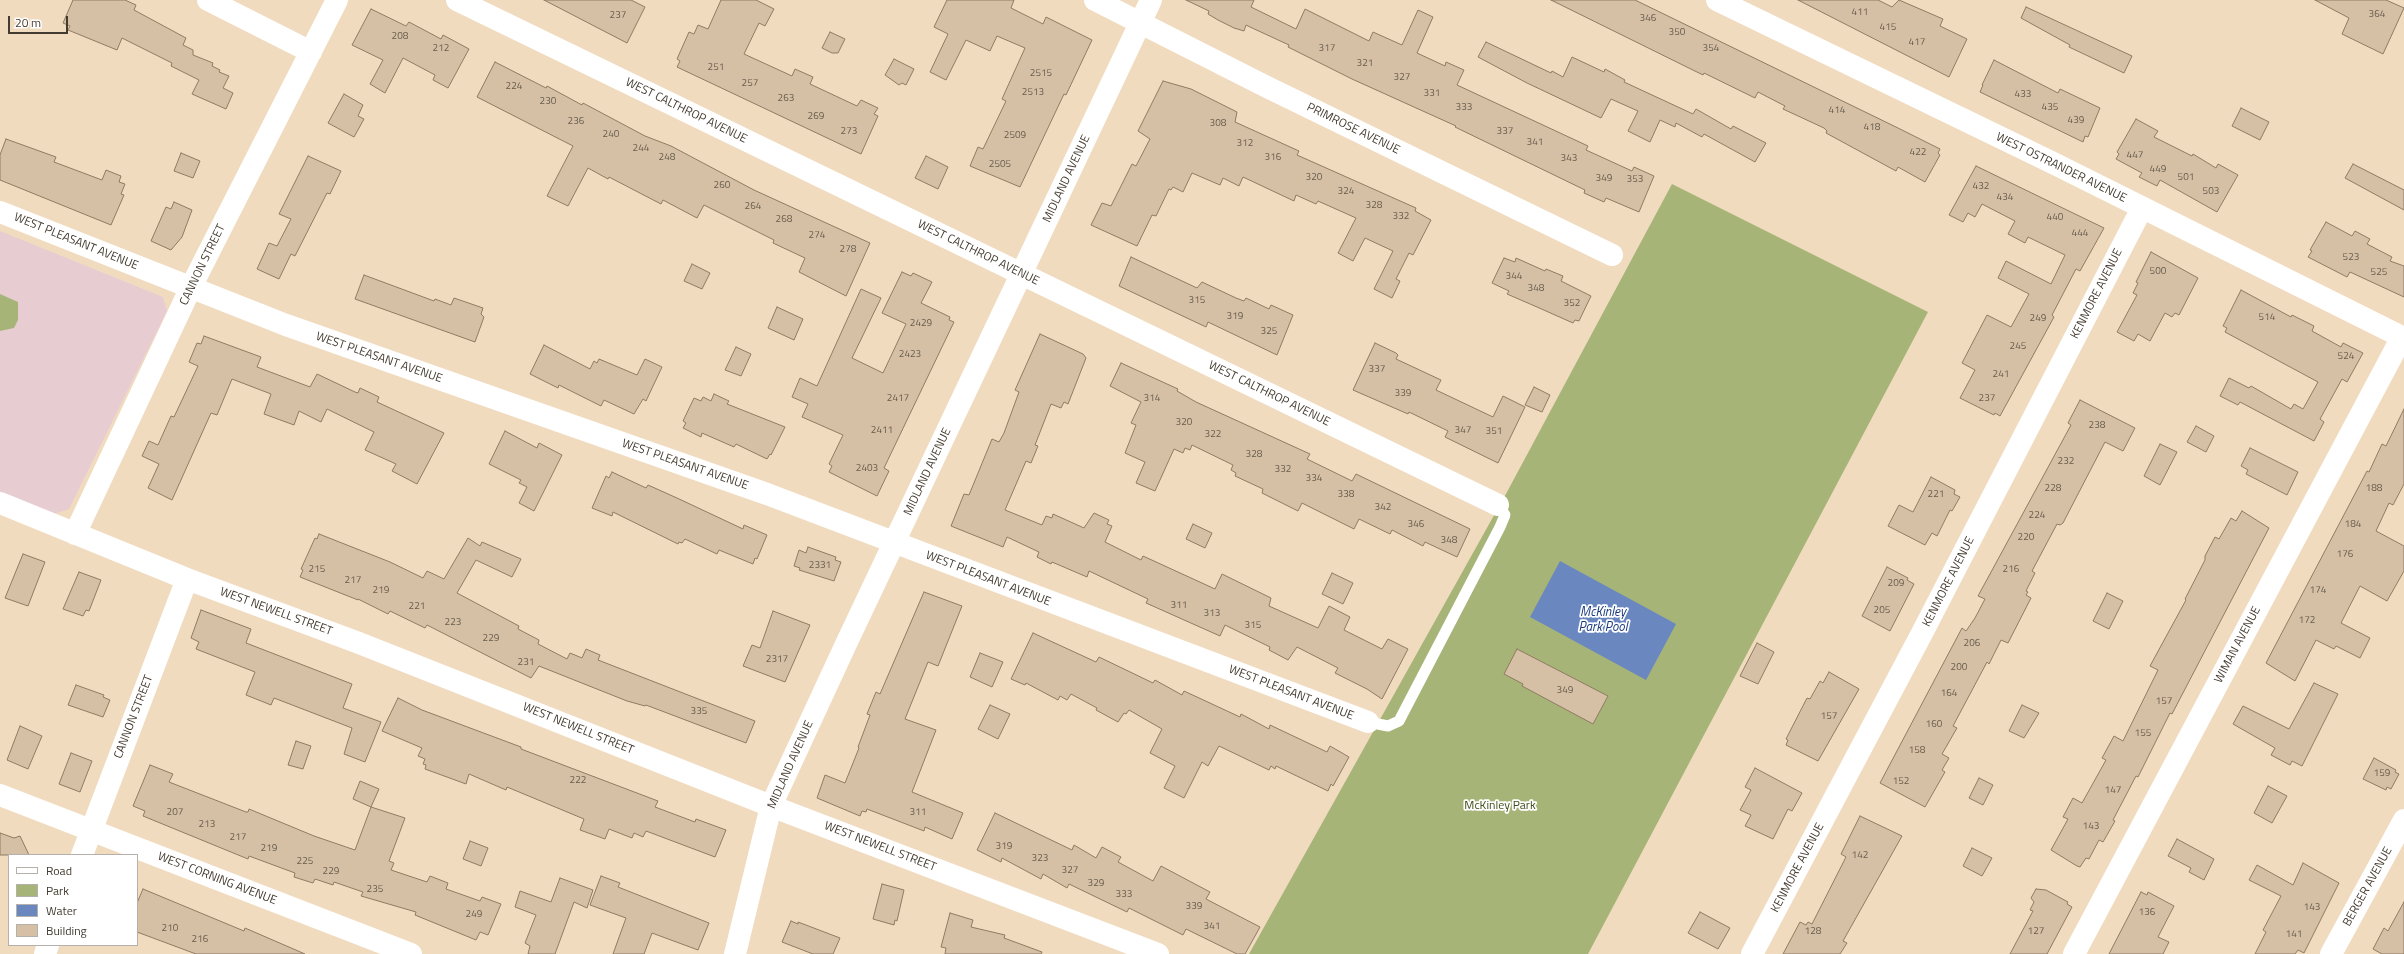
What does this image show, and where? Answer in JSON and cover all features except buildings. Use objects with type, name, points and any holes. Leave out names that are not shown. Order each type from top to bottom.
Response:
[{"type":"street","points":[[208,0],[311,52]]},
{"type":"street","name":"CANNON STREET","points":[[75,534],[191,287],[337,0]]},
{"type":"street","name":"WEST CALTHROP AVENUE","points":[[457,0],[1498,505]]},
{"type":"street","name":"PRIMROSE AVENUE","points":[[1095,0],[1267,87],[1612,255]]},
{"type":"street","name":"MIDLAND AVENUE","points":[[734,954],[771,806],[1151,0]]},
{"type":"street","name":"WEST OSTRANDER AVENUE","points":[[1717,0],[2403,337]]},
{"type":"street","name":"KENMORE AVENUE","points":[[1752,954],[1921,635],[2142,208]]},
{"type":"street","name":"WEST PLEASANT AVENUE","points":[[0,212],[286,325],[767,494],[1368,722]]},
{"type":"street","name":"WIMAN AVENUE","points":[[2074,954],[2403,337]]},
{"type":"street","name":"WEST NEWELL STREET","points":[[0,503],[187,579],[360,642],[771,806],[1158,954]]},
{"type":"street","name":"CANNON STREET","points":[[82,854],[187,579]]},
{"type":"street","name":"WEST CORNING AVENUE","points":[[0,795],[411,954]]},
{"type":"street","name":"BERGER AVENUE","points":[[2331,954],[2404,820]]},
{"type":"lane","points":[[1368,722],[1388,726],[1399,721],[1500,527],[1505,515],[1498,505]]},
{"type":"shaded area","points":[[0,231],[163,297],[167,311],[69,509],[48,516],[0,498]]},
{"type":"green space","name":"McKinley Park","points":[[1672,184],[1928,312],[1588,954],[1249,954],[1507,492]]},
{"type":"green space","points":[[0,294],[18,302],[18,320],[14,328],[0,331]]},
{"type":"water","name":"McKinley Park Pool","points":[[1560,561],[1676,624],[1646,680],[1530,617]]}]
